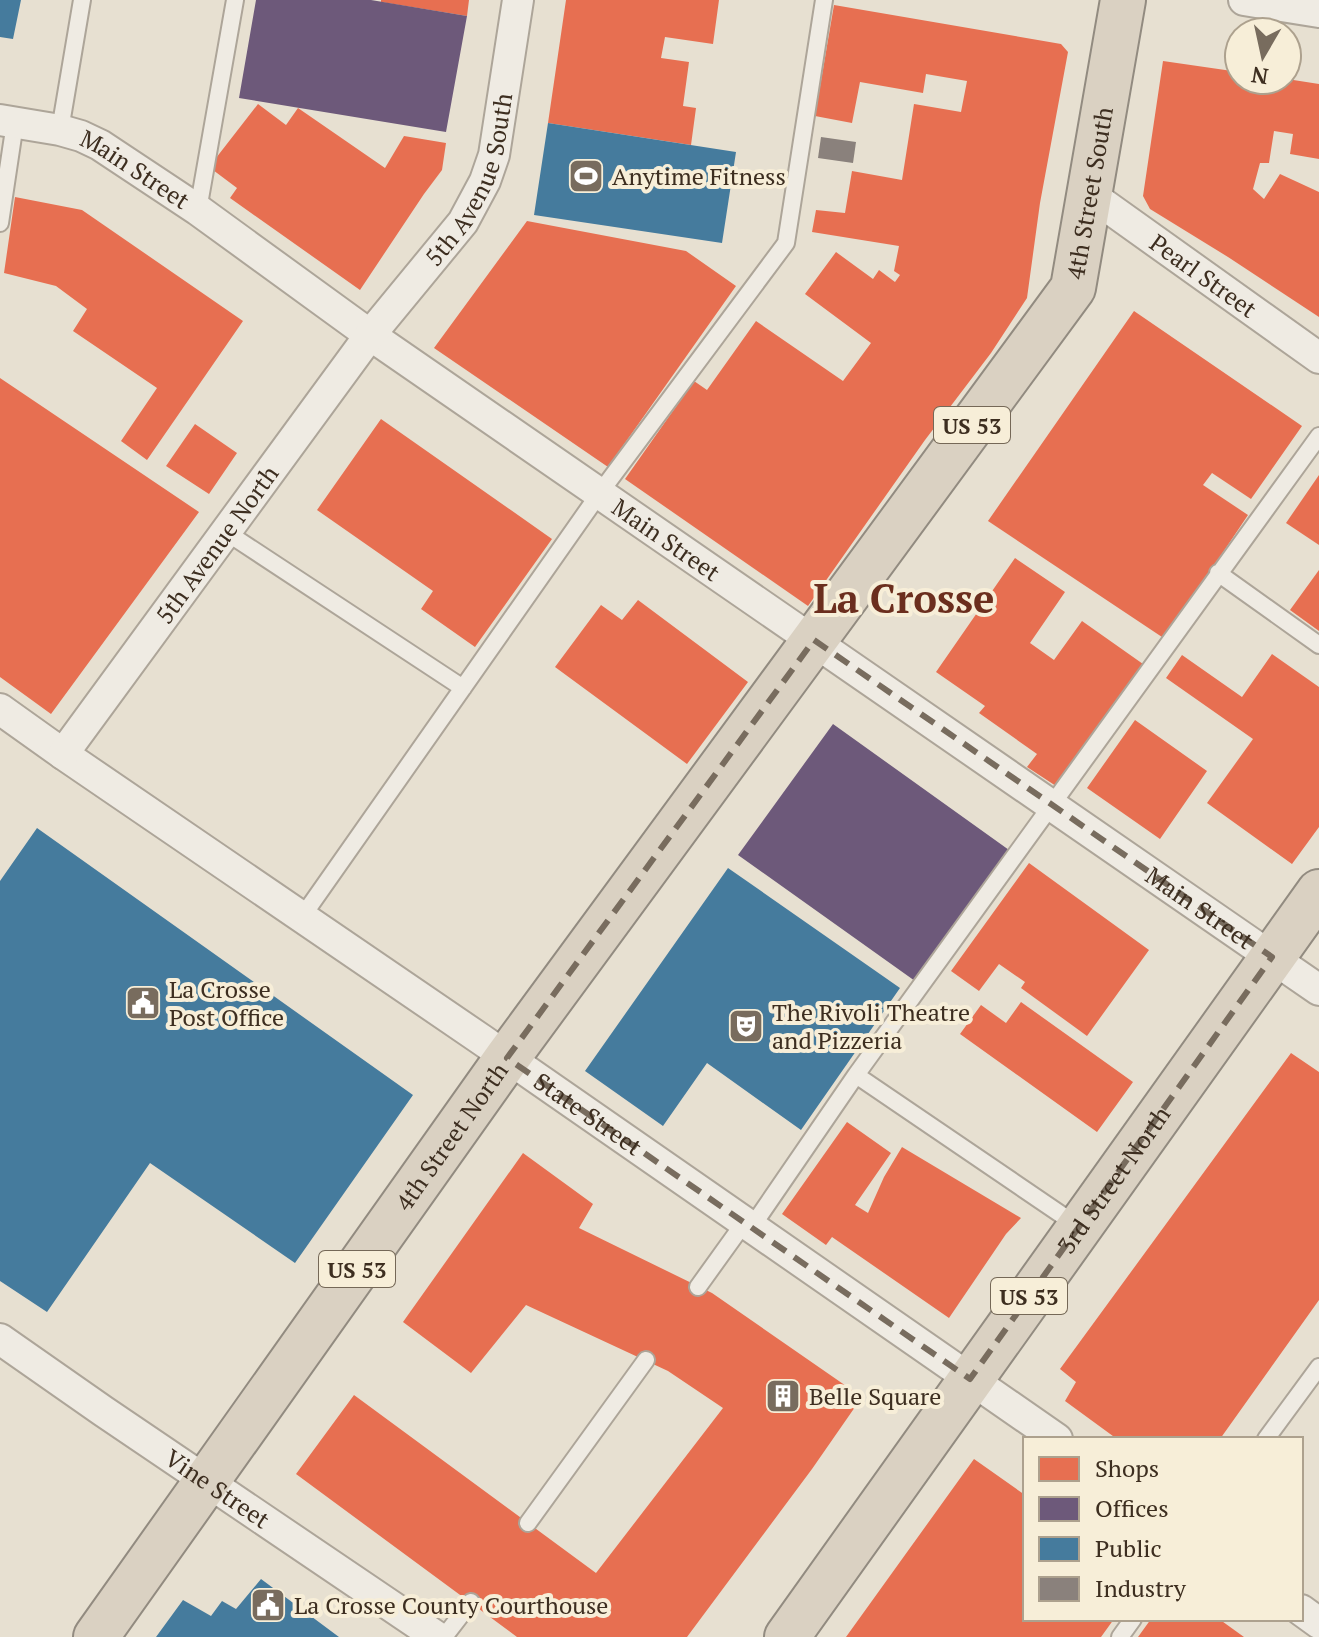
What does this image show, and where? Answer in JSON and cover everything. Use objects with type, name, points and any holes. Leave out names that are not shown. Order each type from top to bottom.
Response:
[{"type":"highway","name":"4th Street South","points":[[814,640],[1073,288],[1123,0]]},
{"type":"highway","name":"4th Street North","points":[[96,1637],[507,1058],[814,640]]},
{"type":"highway","name":"US 53","points":[[1272,957],[1319,892]]},
{"type":"highway","name":"3rd Street North","points":[[787,1637],[1272,957]]},
{"type":"street","name":"5th Avenue South","points":[[370,335],[463,222],[485,181],[494,155],[518,0]]},
{"type":"street","points":[[1244,0],[1319,12]]},
{"type":"street","name":"Main Street","points":[[7,122],[60,130],[100,145],[198,210],[370,335],[599,494],[1319,990]]},
{"type":"street","name":"Pearl Street","points":[[1088,193],[1319,358]]},
{"type":"street","name":"5th Avenue North","points":[[63,754],[370,335]]},
{"type":"street","name":"State Street","points":[[0,709],[1054,1437]]},
{"type":"street","name":"Vine Street","points":[[0,1339],[437,1637]]},
{"type":"lane","points":[[60,130],[82,0]]},
{"type":"lane","points":[[198,210],[235,0]]},
{"type":"lane","points":[[302,917],[599,494],[786,243],[824,0]]},
{"type":"lane","points":[[0,223],[7,122]]},
{"type":"lane","points":[[698,1287],[747,1226],[1319,436]]},
{"type":"lane","points":[[226,532],[463,688]]},
{"type":"lane","points":[[1218,573],[1319,645]]},
{"type":"lane","points":[[856,1075],[1079,1227]]},
{"type":"lane","points":[[528,1523],[646,1360]]},
{"type":"lane","points":[[1267,1437],[1319,1367]]},
{"type":"lane","points":[[444,1637],[471,1602]]},
{"type":"highlighted area","points":[[814,640],[1272,957],[970,1379],[507,1058]]},
{"type":"building: Shops","points":[[381,0],[469,0],[467,16]]},
{"type":"building: Shops","points":[[566,0],[719,0],[713,44],[665,37],[661,58],[689,62],[683,106],[696,108],[691,145],[548,123]]},
{"type":"building: Shops","points":[[834,5],[1061,44],[1068,52],[1040,203],[1027,298],[991,353],[925,440],[808,606],[625,479],[694,381],[707,390],[756,321],[843,381],[871,343],[805,294],[836,252],[873,279],[879,270],[895,282],[900,275],[894,271],[899,246],[812,232],[816,210],[845,213],[852,171],[902,180],[914,104],[961,112],[967,81],[926,74],[923,93],[860,82],[852,123],[815,116]]},
{"type":"building: Shops","points":[[1163,61],[1223,70],[1223,96],[1303,96],[1303,82],[1319,84],[1319,159],[1290,154],[1293,134],[1274,131],[1269,163],[1260,163],[1253,189],[1264,199],[1280,174],[1319,192],[1319,317],[1150,209],[1143,196]]},
{"type":"building: Shops","points":[[258,104],[286,125],[298,108],[385,168],[404,136],[446,143],[442,170],[360,290],[230,198],[237,188],[209,167]]},
{"type":"building: Shops","points":[[15,197],[82,210],[243,321],[147,460],[121,441],[157,388],[73,331],[87,309],[56,286],[4,273]]},
{"type":"building: Shops","points":[[527,221],[686,251],[736,286],[608,467],[434,348]]},
{"type":"building: Shops","points":[[1134,311],[1302,426],[1251,499],[1212,473],[1203,485],[1248,515],[1165,639],[988,521]]},
{"type":"building: Shops","points":[[0,378],[199,512],[51,714],[0,677]]},
{"type":"building: Shops","points":[[381,419],[552,539],[475,647],[421,609],[433,591],[317,510]]},
{"type":"building: Shops","points":[[195,424],[237,453],[209,494],[166,466]]},
{"type":"building: Shops","points":[[1319,475],[1319,545],[1286,523]]},
{"type":"building: Shops","points":[[1015,558],[1065,592],[1030,643],[1054,660],[1082,621],[1143,664],[1056,786],[1027,767],[1037,754],[979,713],[985,706],[936,672]]},
{"type":"building: Shops","points":[[1319,570],[1319,631],[1290,610]]},
{"type":"building: Shops","points":[[638,600],[748,682],[687,764],[555,667],[601,605],[622,620]]},
{"type":"building: Shops","points":[[1272,654],[1319,687],[1319,827],[1292,864],[1207,803],[1253,739],[1166,678],[1182,655],[1242,697]]},
{"type":"building: Shops","points":[[1135,720],[1207,771],[1160,839],[1087,788]]},
{"type":"building: Shops","points":[[1029,863],[1149,950],[1087,1036],[1021,988],[1025,982],[999,964],[979,991],[951,971]]},
{"type":"building: Shops","points":[[1021,1002],[1133,1082],[1097,1132],[960,1034],[981,1005],[1006,1023]]},
{"type":"building: Shops","points":[[1291,1053],[1319,1072],[1319,1300],[1221,1437],[1114,1437],[1065,1401],[1076,1382],[1060,1369]]},
{"type":"building: Shops","points":[[847,1122],[891,1153],[855,1205],[868,1213],[902,1147],[1021,1218],[1006,1234],[949,1318],[832,1237],[826,1245],[782,1214]]},
{"type":"building: Shops","name":"Belle Square","points":[[523,1153],[593,1204],[579,1228],[712,1293],[862,1397],[687,1637],[517,1637],[296,1474],[354,1395],[596,1573],[723,1408],[668,1371],[526,1305],[471,1373],[403,1322]]},
{"type":"building: Shops","points":[[974,1459],[1023,1494],[1023,1621],[1113,1621],[1101,1637],[846,1637]]},
{"type":"building: Shops","points":[[1150,1621],[1222,1621],[1244,1637],[1138,1637]]},
{"type":"building: Offices","points":[[256,0],[371,0],[467,16],[446,132],[239,98]]},
{"type":"building: Offices","points":[[833,724],[1009,850],[915,981],[738,855]]},
{"type":"building: Public","points":[[0,0],[21,0],[13,39],[0,37]]},
{"type":"building: Public","points":[[548,123],[736,152],[722,243],[534,215]]},
{"type":"building: Public","points":[[37,828],[413,1095],[295,1263],[150,1163],[47,1312],[0,1281],[0,881]]},
{"type":"building: Public","name":"The Rivoli Theatre and Pizzeria","points":[[728,868],[900,988],[801,1130],[707,1063],[663,1126],[585,1071]]},
{"type":"building: Public","name":"La Crosse County Courthouse","points":[[261,1579],[339,1637],[156,1637],[183,1600],[211,1616],[222,1601],[236,1609]]},
{"type":"building: Industry","points":[[821,137],[856,142],[853,163],[818,158]]},
{"type":"place","name":"Anytime Fitness","points":[[586,176]]},
{"type":"place","name":"La Crosse Post Office","points":[[143,1003]]},
{"type":"place","name":"The Rivoli Theatre and Pizzeria","points":[[746,1026]]},
{"type":"place","name":"Belle Square","points":[[783,1396]]},
{"type":"place","name":"La Crosse County Courthouse","points":[[268,1605]]},
{"type":"district","name":"La Crosse","points":[[904,597]]}]
